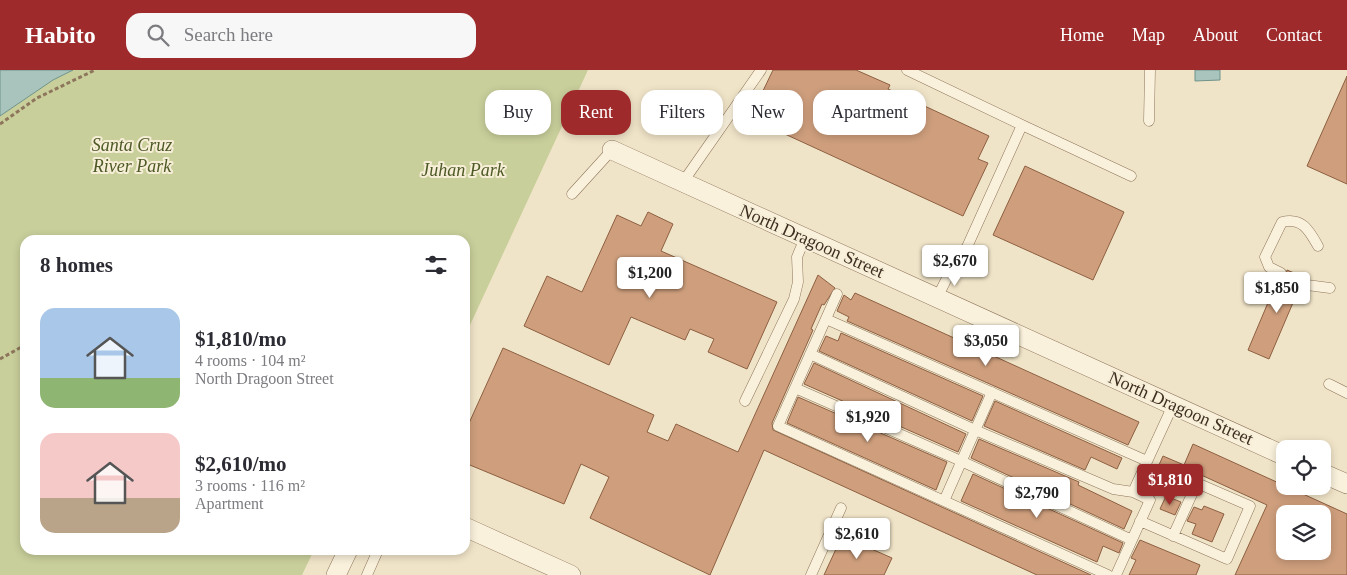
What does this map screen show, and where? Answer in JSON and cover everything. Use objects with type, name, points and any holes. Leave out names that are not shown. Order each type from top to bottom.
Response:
[{"type":"street","name":"North Dragoon Street","points":[[612,150],[1276,452]]},
{"type":"street","points":[[1331,476],[1347,484]]},
{"type":"street","points":[[470,529],[566,574]]},
{"type":"street","points":[[336,575],[346,555]]},
{"type":"lane","points":[[683,182],[761,70]]},
{"type":"lane","points":[[907,70],[1131,176]]},
{"type":"lane","points":[[1149,121],[1150,70]]},
{"type":"lane","points":[[937,298],[955,262],[967,247],[1022,125]]},
{"type":"lane","points":[[572,194],[612,150]]},
{"type":"lane","points":[[1281,273],[1269,267],[1265,257],[1282,222],[1292,219],[1306,226],[1318,246]]},
{"type":"lane","points":[[745,401],[794,299],[798,282],[797,257],[805,238]]},
{"type":"lane","points":[[1307,285],[1330,288]]},
{"type":"lane","points":[[837,294],[778,426],[1108,575]]},
{"type":"lane","points":[[826,318],[1147,461]]},
{"type":"lane","points":[[810,354],[975,430],[1113,489],[1133,492],[1150,500],[1116,575]]},
{"type":"lane","points":[[1329,384],[1347,393]]},
{"type":"lane","points":[[795,388],[962,461],[1132,540]]},
{"type":"lane","points":[[944,501],[992,392]]},
{"type":"lane","points":[[1133,492],[1173,405]]},
{"type":"lane","points":[[1140,521],[1173,536],[1227,559],[1250,506],[1197,483],[1173,536]]},
{"type":"lane","points":[[811,575],[841,508]]},
{"type":"lane","points":[[367,575],[376,555]]},
{"type":"path","points":[[0,124],[37,98],[95,70]]},
{"type":"path","points":[[0,359],[20,348]]},
{"type":"green space","points":[[0,70],[588,70],[579,90],[561,90],[561,128],[470,325],[470,235],[20,235],[20,555],[312,555],[302,575],[0,575]]},
{"type":"water","points":[[0,70],[73,70],[53,80],[0,116]]},
{"type":"water","points":[[1195,70],[1220,70],[1220,80],[1195,81]]},
{"type":"building","points":[[773,70],[856,70],[890,85],[888,89],[890,90],[813,90],[813,135],[926,135],[926,107],[989,136],[978,159],[988,163],[963,216],[787,135],[803,135],[803,90],[763,90]]},
{"type":"building","points":[[1347,76],[1347,184],[1307,166]]},
{"type":"building","points":[[1025,166],[1124,212],[1093,280],[993,235]]},
{"type":"building","points":[[648,212],[673,224],[661,251],[777,302],[747,369],[708,352],[714,339],[690,329],[685,340],[631,317],[609,365],[524,326],[547,276],[582,292],[617,215],[641,226]]},
{"type":"building","points":[[1287,270],[1306,278],[1300,284],[1304,291],[1300,301],[1295,298],[1269,359],[1248,350],[1278,279],[1285,278]]},
{"type":"building","points":[[818,275],[835,288],[824,305],[822,304],[811,329],[813,330],[772,423],[773,430],[1091,575],[1037,575],[764,450],[710,575],[590,518],[609,477],[581,464],[564,504],[470,465],[470,421],[503,348],[654,415],[647,432],[668,441],[676,424],[738,452]]},
{"type":"building","points":[[855,293],[1139,422],[1128,445],[847,321],[849,317],[837,311],[844,295],[851,300]]},
{"type":"building","points":[[841,333],[983,396],[972,421],[819,351],[826,336],[838,341]]},
{"type":"building","points":[[814,363],[966,434],[958,452],[804,384]]},
{"type":"building","points":[[798,397],[947,462],[936,490],[787,423]]},
{"type":"building","points":[[995,401],[1122,458],[1117,469],[1091,457],[1085,470],[984,426]]},
{"type":"building","points":[[979,439],[1079,482],[1078,485],[1132,511],[1124,529],[971,458]]},
{"type":"building","points":[[1193,444],[1276,482],[1276,495],[1305,495],[1327,505],[1276,505],[1276,560],[1331,560],[1331,507],[1347,514],[1347,575],[1235,575],[1267,505],[1188,469],[1177,496],[1150,485],[1163,456],[1184,465]]},
{"type":"building","points":[[973,474],[1123,543],[1119,553],[1103,546],[1097,562],[961,501]]},
{"type":"building","points":[[1166,496],[1181,502],[1175,515],[1160,509]]},
{"type":"building","points":[[1204,506],[1224,514],[1212,542],[1192,534],[1196,524],[1187,521],[1194,507],[1202,510]]},
{"type":"building","points":[[842,536],[892,558],[884,575],[824,575]]},
{"type":"building","points":[[1140,540],[1200,565],[1196,575],[1129,575],[1136,560],[1131,558]]},
{"type":"park label","name":"Santa Cruz River Park","points":[[132,155]]},
{"type":"park label","name":"Juhan Park","points":[[463,170]]}]
